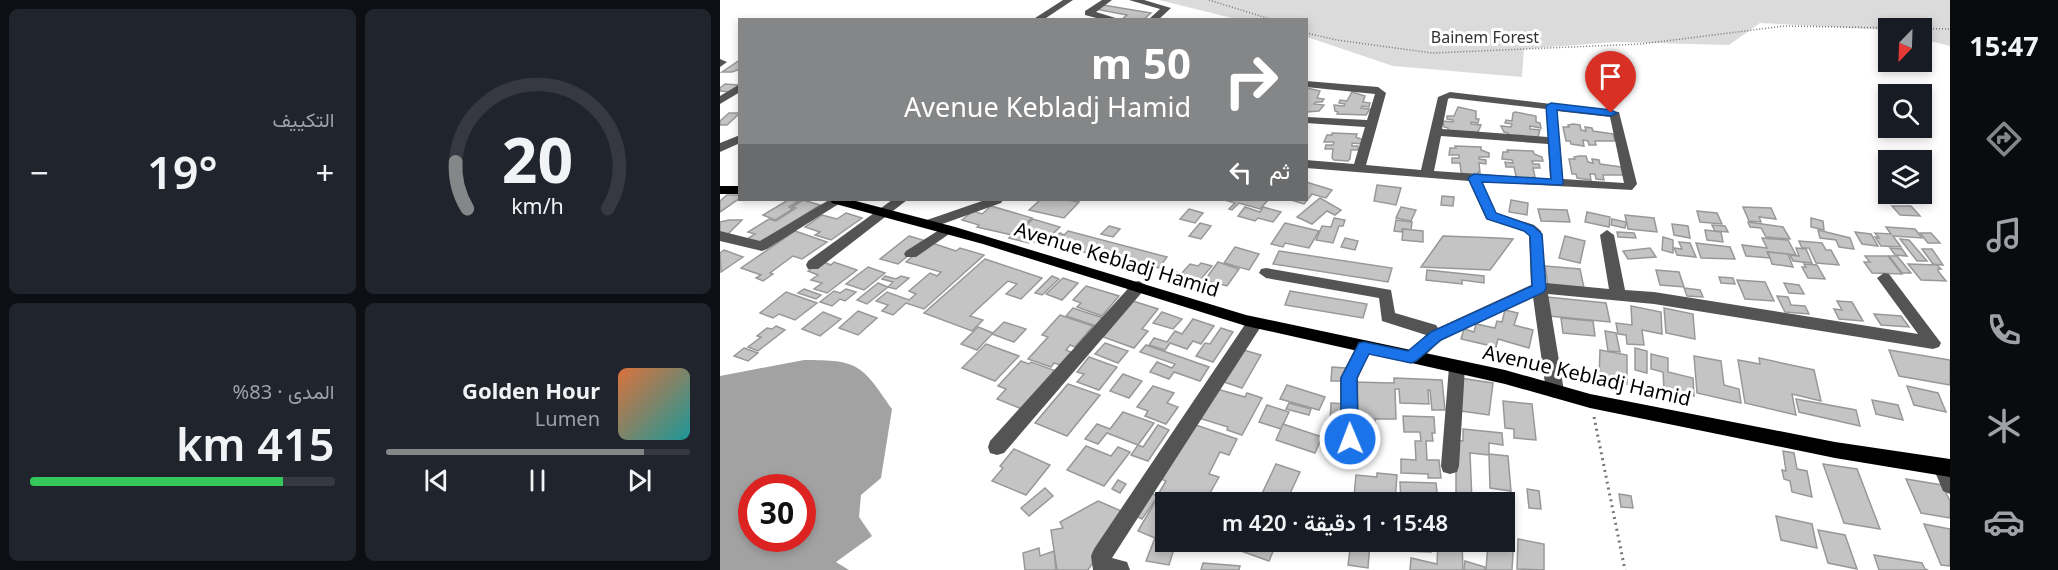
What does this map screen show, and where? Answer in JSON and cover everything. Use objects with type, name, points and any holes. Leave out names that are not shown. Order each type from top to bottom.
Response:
[{"type":"main road","points":[[720,190],[738,190]]},
{"type":"main road","name":"Avenue Kebladj Hamid","points":[[841,201],[947,229],[1139,286],[1254,324],[1283,328],[1457,367],[1590,401],[1835,450],[1946,467]]},
{"type":"street","points":[[1041,18],[1081,3],[1108,0]]},
{"type":"street","points":[[1133,0],[1167,8],[1154,18]]},
{"type":"street","points":[[1081,3],[1088,13],[1109,18]]},
{"type":"street","points":[[1308,84],[1380,91],[1373,124],[1359,167]]},
{"type":"street","points":[[720,101],[738,88]]},
{"type":"street","points":[[1308,164],[1474,178],[1627,187],[1631,184],[1616,115],[1446,95],[1443,97],[1427,174]]},
{"type":"street","points":[[1551,106],[1557,183]]},
{"type":"street","points":[[1308,120],[1373,124]]},
{"type":"street","points":[[1436,132],[1554,141]]},
{"type":"street","points":[[720,148],[738,139]]},
{"type":"street","points":[[1474,178],[1491,216],[1528,228],[1536,234],[1539,288],[1555,391]]},
{"type":"street","points":[[720,236],[762,246],[835,201]]},
{"type":"street","points":[[813,265],[899,201]]},
{"type":"street","points":[[929,224],[993,201]]},
{"type":"street","points":[[911,254],[947,229]]},
{"type":"street","points":[[1607,235],[1618,295]]},
{"type":"street","points":[[1266,273],[1386,294],[1388,318],[1430,329],[1436,336]]},
{"type":"street","points":[[1411,357],[1436,336],[1539,288],[1654,298],[1933,343],[1884,278]]},
{"type":"street","points":[[997,447],[1139,286]]},
{"type":"street","points":[[1119,570],[1104,567],[1101,564],[1101,556],[1254,324]]},
{"type":"street","points":[[1350,459],[1349,378],[1364,347]]},
{"type":"street","points":[[1450,466],[1457,367]]},
{"type":"street","points":[[1946,467],[1950,485]]},
{"type":"path","points":[[1209,0],[1267,18]]},
{"type":"path","points":[[1308,33],[1337,40],[1432,53],[1641,44],[1785,26],[1950,28]]},
{"type":"path","points":[[1590,401],[1625,570]]},
{"type":"green space","name":"Bainem Forest","points":[[1159,0],[1950,0],[1950,46],[1932,42],[1932,18],[1878,18],[1878,29],[1760,23],[1729,45],[1615,42],[1524,49],[1522,77],[1393,66],[1308,37],[1308,18],[1232,18]]},
{"type":"shaded area","points":[[804,360],[837,361],[857,368],[873,382],[892,409],[881,478],[861,495],[859,517],[872,536],[836,562],[849,570],[720,570],[720,376]]},
{"type":"building","points":[[1103,5],[1151,13],[1145,18],[1123,18],[1127,15],[1095,9]]},
{"type":"building","points":[[738,61],[738,70],[722,72]]},
{"type":"building","points":[[725,84],[738,85],[731,92],[720,91]]},
{"type":"building","points":[[1308,88],[1320,91],[1317,98],[1324,99],[1314,104],[1324,105],[1319,111],[1308,112]]},
{"type":"building","points":[[1352,92],[1365,96],[1363,102],[1370,103],[1369,107],[1362,106],[1361,108],[1370,109],[1366,115],[1337,114],[1338,112],[1335,111],[1334,105],[1344,106],[1345,104],[1339,103],[1340,100],[1347,101]]},
{"type":"building","points":[[1458,107],[1476,111],[1478,123],[1471,122],[1471,124],[1481,125],[1478,132],[1448,131],[1448,128],[1444,127],[1443,121],[1453,122],[1447,119],[1447,116],[1454,116]]},
{"type":"building","points":[[1515,112],[1536,116],[1536,122],[1540,123],[1541,128],[1530,126],[1530,129],[1540,130],[1538,137],[1508,136],[1508,133],[1504,132],[1501,126],[1511,127],[1512,124],[1505,123],[1506,120],[1512,121]]},
{"type":"building","points":[[729,113],[738,113],[727,125],[720,125],[720,121]]},
{"type":"building","points":[[1573,124],[1580,125],[1581,130],[1586,131],[1585,127],[1592,128],[1593,131],[1613,134],[1615,141],[1595,141],[1596,145],[1589,145],[1588,141],[1583,140],[1584,146],[1571,144],[1570,141],[1566,141],[1563,127]]},
{"type":"building","points":[[1332,133],[1357,134],[1356,137],[1363,140],[1363,144],[1352,143],[1352,146],[1358,146],[1358,150],[1351,150],[1348,161],[1334,160],[1332,158],[1333,149],[1325,149],[1326,145],[1333,145],[1334,142],[1324,142],[1327,135],[1332,135]]},
{"type":"building","points":[[1455,146],[1481,147],[1481,150],[1489,153],[1489,157],[1479,157],[1479,159],[1486,160],[1486,164],[1479,163],[1480,173],[1478,172],[1478,175],[1464,174],[1461,172],[1460,163],[1452,163],[1452,158],[1459,158],[1459,155],[1449,155],[1450,148],[1456,148]]},
{"type":"building","points":[[1507,150],[1533,151],[1534,154],[1542,157],[1543,161],[1532,161],[1533,164],[1539,164],[1540,168],[1533,168],[1535,177],[1533,179],[1519,179],[1514,167],[1506,167],[1505,162],[1513,163],[1512,160],[1502,159],[1503,152],[1508,152]]},
{"type":"building","points":[[1586,156],[1588,162],[1593,163],[1592,159],[1599,160],[1600,164],[1621,167],[1624,175],[1603,175],[1604,180],[1596,179],[1595,174],[1590,174],[1591,180],[1577,178],[1576,174],[1572,174],[1569,159]]},
{"type":"building","points":[[1308,183],[1332,190],[1326,198],[1312,194],[1308,199]]},
{"type":"building","points":[[1377,185],[1401,188],[1396,205],[1374,201]]},
{"type":"building","points":[[727,195],[738,195],[738,199],[720,212],[720,201]]},
{"type":"building","points":[[1442,196],[1454,197],[1453,206],[1441,205]]},
{"type":"building","points":[[1320,198],[1341,210],[1335,215],[1327,211],[1312,224],[1297,217]]},
{"type":"building","points":[[1511,200],[1528,203],[1527,215],[1509,212]]},
{"type":"building","points":[[786,201],[799,201],[789,207],[793,209],[775,220],[763,215]]},
{"type":"building","points":[[801,201],[820,205],[759,244],[747,239],[755,234],[748,232],[769,219],[776,221],[796,208],[792,207]]},
{"type":"building","points":[[1039,201],[1079,202],[1064,218],[1029,210]]},
{"type":"building","points":[[1228,201],[1267,201],[1260,209],[1239,203],[1232,210],[1229,209],[1235,203]]},
{"type":"building","points":[[991,206],[1032,218],[1016,232],[1018,233],[1033,219],[1060,227],[1042,244],[1009,238],[1012,235],[977,227],[979,225],[962,220],[973,211],[982,214]]},
{"type":"building","points":[[1892,206],[1911,206],[1920,216],[1900,215]]},
{"type":"building","points":[[1245,207],[1260,212],[1263,207],[1281,212],[1273,222],[1258,218],[1255,221],[1238,216]]},
{"type":"building","points":[[1401,207],[1416,210],[1411,221],[1396,218]]},
{"type":"building","points":[[1743,207],[1771,208],[1776,219],[1759,217],[1761,222],[1749,221]]},
{"type":"building","points":[[1189,209],[1203,213],[1195,223],[1180,219]]},
{"type":"building","points":[[1538,209],[1567,210],[1570,222],[1541,221]]},
{"type":"building","points":[[1697,211],[1717,213],[1722,224],[1700,222]]},
{"type":"building","points":[[1587,212],[1610,217],[1609,227],[1585,222]]},
{"type":"building","points":[[846,213],[862,218],[831,240],[815,235],[820,232],[805,227],[822,215],[837,219]]},
{"type":"building","points":[[1625,215],[1654,218],[1657,232],[1628,229]]},
{"type":"building","points":[[1334,218],[1345,220],[1343,226],[1339,226],[1333,243],[1316,240],[1322,226],[1331,227]]},
{"type":"building","points":[[1811,218],[1823,221],[1824,230],[1811,227]]},
{"type":"building","points":[[1612,219],[1626,222],[1625,228],[1611,225]]},
{"type":"building","points":[[742,220],[727,235],[720,234],[720,222]]},
{"type":"building","points":[[1396,220],[1412,222],[1411,230],[1394,231]]},
{"type":"building","points":[[1748,222],[1783,227],[1790,239],[1766,237],[1761,228],[1750,227]]},
{"type":"building","points":[[1200,223],[1211,226],[1201,239],[1189,236]]},
{"type":"building","points":[[1285,223],[1319,231],[1309,248],[1285,243],[1283,247],[1271,244]]},
{"type":"building","points":[[1672,224],[1688,226],[1690,238],[1674,235]]},
{"type":"building","points":[[1712,225],[1725,226],[1728,232],[1715,231]]},
{"type":"building","points":[[1109,226],[1120,229],[1113,237],[1101,234]]},
{"type":"building","points":[[1886,227],[1915,229],[1922,238],[1893,236],[1901,247],[1881,246],[1875,233],[1891,234]]},
{"type":"building","points":[[1403,229],[1423,231],[1423,242],[1402,240]]},
{"type":"building","points":[[1705,230],[1721,232],[1723,242],[1707,240]]},
{"type":"building","points":[[1818,230],[1850,238],[1854,249],[1839,247],[1836,240],[1820,238]]},
{"type":"building","points":[[795,231],[827,242],[802,259],[793,256],[763,281],[756,278],[761,275],[741,268]]},
{"type":"building","points":[[1068,231],[1167,257],[1159,268],[1152,266],[1148,269],[1050,243],[1060,233],[1064,235]]},
{"type":"building","points":[[1617,232],[1634,233],[1636,238],[1618,237]]},
{"type":"building","points":[[1855,232],[1871,234],[1878,246],[1862,244]]},
{"type":"building","points":[[1920,233],[1931,233],[1940,243],[1928,243]]},
{"type":"building","points":[[909,236],[926,241],[898,264],[880,259]]},
{"type":"building","points":[[1443,236],[1513,239],[1490,270],[1421,267]]},
{"type":"building","points":[[1565,236],[1585,241],[1580,263],[1559,258]]},
{"type":"building","points":[[1663,237],[1673,240],[1673,253],[1662,250]]},
{"type":"building","points":[[1345,238],[1358,241],[1355,250],[1341,247]]},
{"type":"building","points":[[1762,238],[1788,240],[1796,255],[1767,252],[1770,258],[1746,256],[1742,245],[1767,248]]},
{"type":"building","points":[[1900,239],[1909,240],[1927,261],[1917,261]]},
{"type":"building","points":[[1799,241],[1822,243],[1826,250],[1831,250],[1839,265],[1816,263],[1809,248],[1802,248]]},
{"type":"building","points":[[929,242],[956,251],[960,248],[984,255],[924,309],[906,303],[893,315],[882,311],[888,305],[876,301],[887,292],[909,300],[916,294],[909,291],[930,273],[937,276],[941,272],[906,262]]},
{"type":"building","points":[[1679,242],[1690,243],[1696,257],[1677,255],[1674,248],[1682,249]]},
{"type":"building","points":[[1696,243],[1730,247],[1735,259],[1701,258]]},
{"type":"building","points":[[1235,247],[1259,254],[1249,270],[1224,263]]},
{"type":"building","points":[[1650,248],[1656,257],[1628,259],[1623,251]]},
{"type":"building","points":[[1796,248],[1806,249],[1812,263],[1793,261],[1790,255],[1799,256]]},
{"type":"building","points":[[1890,248],[1902,249],[1907,256],[1895,255]]},
{"type":"building","points":[[1922,249],[1932,249],[1943,265],[1933,264]]},
{"type":"building","points":[[724,250],[743,257],[721,272],[720,253]]},
{"type":"building","points":[[1279,251],[1392,268],[1388,282],[1273,264]]},
{"type":"building","points":[[1768,252],[1788,254],[1793,267],[1772,264]]},
{"type":"building","points":[[1865,256],[1888,256],[1902,274],[1872,273],[1864,262],[1870,262]]},
{"type":"building","points":[[1889,256],[1897,256],[1911,273],[1902,273]]},
{"type":"building","points":[[985,259],[1042,278],[1021,299],[1006,294],[1017,284],[1008,281],[970,316],[983,320],[972,331],[924,313]]},
{"type":"building","points":[[821,261],[831,265],[834,262],[857,270],[827,293],[814,289],[822,283],[811,280],[818,275],[808,271]]},
{"type":"building","points":[[1218,262],[1239,269],[1227,286],[1205,280]]},
{"type":"building","points":[[1201,263],[1212,266],[1195,286],[1171,278],[1176,272],[1181,274],[1190,264],[1198,266]]},
{"type":"building","points":[[1804,264],[1817,265],[1825,279],[1808,278],[1802,267],[1806,267]]},
{"type":"building","points":[[1908,264],[1937,265],[1941,269],[1938,271],[1946,281],[1921,280]]},
{"type":"building","points":[[1545,266],[1580,269],[1584,288],[1548,285]]},
{"type":"building","points":[[868,267],[885,273],[864,290],[846,284]]},
{"type":"building","points":[[1427,270],[1484,276],[1484,283],[1462,280],[1462,284],[1426,280]]},
{"type":"building","points":[[1656,270],[1679,272],[1684,287],[1660,285]]},
{"type":"building","points":[[885,276],[896,279],[901,276],[909,278],[896,289],[888,287],[893,282],[882,279]]},
{"type":"building","points":[[1052,276],[1059,279],[1042,295],[1035,293]]},
{"type":"building","points":[[1719,277],[1733,278],[1735,284],[1721,283]]},
{"type":"building","points":[[1063,278],[1078,283],[1062,300],[1046,294]]},
{"type":"building","points":[[1737,280],[1765,282],[1774,301],[1745,299]]},
{"type":"building","points":[[878,283],[888,287],[867,304],[857,300]]},
{"type":"building","points":[[1784,283],[1799,285],[1804,294],[1789,293]]},
{"type":"building","points":[[1086,286],[1119,296],[1102,316],[1077,307],[1081,303],[1073,300]]},
{"type":"building","points":[[1684,288],[1700,290],[1703,297],[1687,296]]},
{"type":"building","points":[[804,289],[821,295],[816,299],[798,293]]},
{"type":"building","points":[[846,289],[856,292],[845,301],[840,299],[832,306],[820,302],[834,291],[840,293]]},
{"type":"building","points":[[1290,291],[1367,304],[1363,318],[1285,305]]},
{"type":"building","points":[[786,292],[817,303],[795,320],[779,314],[773,318],[760,313]]},
{"type":"building","points":[[1777,296],[1788,297],[1791,305],[1805,306],[1809,314],[1785,312]]},
{"type":"building","points":[[1547,297],[1606,303],[1610,322],[1549,316]]},
{"type":"building","points":[[1133,301],[1158,309],[1142,329],[1148,331],[1134,348],[1103,337]]},
{"type":"building","points":[[1837,301],[1852,302],[1863,321],[1839,319],[1834,309],[1842,310]]},
{"type":"building","points":[[1631,306],[1661,312],[1662,334],[1642,330],[1644,345],[1627,344],[1626,335],[1618,334],[1616,323],[1632,325]]},
{"type":"building","points":[[1073,308],[1106,319],[1099,327],[1066,316]]},
{"type":"building","points":[[1664,308],[1693,314],[1695,339],[1666,333]]},
{"type":"building","points":[[1505,310],[1518,313],[1514,325],[1533,330],[1529,348],[1498,339],[1496,347],[1461,339],[1464,329],[1474,332],[1476,324],[1495,328],[1497,321],[1502,322]]},
{"type":"building","points":[[858,311],[877,318],[858,335],[839,328]]},
{"type":"building","points":[[823,312],[841,319],[820,336],[802,329]]},
{"type":"building","points":[[1162,312],[1182,319],[1173,329],[1153,323]]},
{"type":"building","points":[[1874,314],[1901,316],[1909,327],[1881,325]]},
{"type":"building","points":[[1060,315],[1093,326],[1075,347],[1070,345],[1066,350],[1071,352],[1060,365],[1054,363],[1051,367],[1028,359],[1048,337],[1042,335]]},
{"type":"building","points":[[1561,318],[1593,321],[1595,336],[1563,333]]},
{"type":"building","points":[[1193,319],[1214,326],[1201,344],[1193,341],[1187,349],[1170,343],[1165,350],[1149,345],[1154,338],[1167,342],[1175,331],[1182,334]]},
{"type":"building","points":[[1004,322],[1026,329],[1014,342],[992,334],[977,350],[961,344],[978,327],[993,333]]},
{"type":"building","points":[[776,326],[785,330],[758,351],[748,347],[761,337],[757,336],[767,328],[772,329]]},
{"type":"building","points":[[1221,328],[1233,332],[1213,362],[1196,356],[1205,343],[1210,344]]},
{"type":"building","points":[[1605,331],[1616,333],[1620,352],[1608,351]]},
{"type":"building","points":[[1105,343],[1128,351],[1118,363],[1095,354]]},
{"type":"building","points":[[986,344],[1019,356],[995,381],[962,368]]},
{"type":"building","points":[[1146,345],[1209,367],[1200,381],[1174,372],[1169,379],[1150,372],[1157,362],[1172,368],[1175,364],[1140,352]]},
{"type":"building","points":[[744,348],[758,353],[748,361],[734,356]]},
{"type":"building","points":[[1635,348],[1647,351],[1647,373],[1635,370]]},
{"type":"building","points":[[1240,349],[1261,355],[1242,388],[1221,381]]},
{"type":"building","points":[[1600,350],[1627,355],[1627,384],[1599,378]]},
{"type":"building","points":[[1889,350],[1950,360],[1950,385],[1899,376]]},
{"type":"building","points":[[1651,354],[1668,358],[1668,372],[1693,378],[1694,396],[1664,389],[1663,372],[1651,369]]},
{"type":"building","points":[[1694,356],[1721,361],[1724,385],[1739,389],[1741,403],[1697,393]]},
{"type":"building","points":[[1089,357],[1117,367],[1099,390],[1077,382],[1084,374],[1077,372]]},
{"type":"building","points":[[1759,358],[1814,370],[1821,401],[1792,394],[1796,415],[1745,403],[1738,360],[1760,364]]},
{"type":"building","points":[[1021,361],[1056,371],[1022,409],[997,399],[1006,389],[998,386]]},
{"type":"building","points":[[1332,367],[1346,368],[1346,381],[1331,381]]},
{"type":"building","points":[[1123,374],[1142,381],[1129,398],[1110,391]]},
{"type":"building","points":[[1453,377],[1493,383],[1489,415],[1447,409]]},
{"type":"building","points":[[1394,378],[1442,380],[1445,410],[1432,410],[1430,390],[1428,390],[1429,404],[1400,403],[1399,389],[1395,389],[1396,419],[1375,419],[1375,427],[1356,426],[1353,382],[1394,383]]},
{"type":"building","points":[[1068,384],[1100,395],[1067,436],[1035,423]]},
{"type":"building","points":[[1287,385],[1325,397],[1319,410],[1280,399]]},
{"type":"building","points":[[1153,386],[1174,393],[1167,403],[1178,407],[1166,424],[1145,416],[1148,411],[1137,407]]},
{"type":"building","points":[[1907,386],[1938,393],[1946,412],[1914,405]]},
{"type":"building","points":[[1217,389],[1245,397],[1247,393],[1262,398],[1242,435],[1227,430],[1228,427],[1199,418]]},
{"type":"building","points":[[1796,399],[1856,410],[1860,426],[1799,412]]},
{"type":"building","points":[[1872,400],[1898,405],[1903,420],[1876,414]]},
{"type":"building","points":[[1503,401],[1532,404],[1536,440],[1514,438],[1514,429],[1505,428]]},
{"type":"building","points":[[1289,403],[1311,409],[1309,415],[1286,409]]},
{"type":"building","points":[[1331,403],[1345,404],[1345,424],[1330,424]]},
{"type":"building","points":[[1267,405],[1289,412],[1281,429],[1259,422]]},
{"type":"building","points":[[1123,412],[1154,423],[1138,445],[1107,433],[1098,444],[1085,439],[1097,424],[1110,429]]},
{"type":"building","points":[[1403,416],[1434,417],[1433,441],[1426,441],[1427,460],[1439,460],[1441,478],[1428,478],[1428,474],[1401,473],[1401,459],[1416,460],[1415,441],[1421,441],[1420,432],[1404,432]]},
{"type":"building","points":[[1193,424],[1237,439],[1229,455],[1220,452],[1209,474],[1219,477],[1211,492],[1159,492],[1166,481],[1161,479],[1186,441]]},
{"type":"building","points":[[1283,424],[1322,437],[1315,453],[1276,440]]},
{"type":"building","points":[[1158,425],[1169,430],[1148,461],[1131,455],[1138,445],[1143,447]]},
{"type":"building","points":[[1463,429],[1502,433],[1503,445],[1489,443],[1489,454],[1508,456],[1511,491],[1490,488],[1489,455],[1470,453],[1472,492],[1456,492],[1456,440],[1463,441]]},
{"type":"building","points":[[1086,446],[1111,456],[1118,447],[1130,452],[1104,486],[1067,470]]},
{"type":"building","points":[[1014,449],[1050,465],[1026,495],[992,481],[1003,468],[1000,466]]},
{"type":"building","points":[[1783,451],[1794,453],[1797,469],[1807,471],[1812,497],[1792,492],[1790,481],[1784,479],[1782,470],[1786,471]]},
{"type":"building","points":[[1276,464],[1300,472],[1291,492],[1263,492]]},
{"type":"building","points":[[1823,464],[1857,469],[1880,529],[1844,523]]},
{"type":"building","points":[[1377,473],[1397,475],[1396,492],[1354,492],[1356,475],[1377,477]]},
{"type":"building","points":[[1906,479],[1942,485],[1950,501],[1950,518],[1921,513]]},
{"type":"building","points":[[1118,480],[1126,484],[1120,493],[1112,489]]},
{"type":"building","points":[[1400,482],[1436,483],[1437,492],[1400,492]]},
{"type":"building","points":[[1045,488],[1053,496],[1029,516],[1021,508]]},
{"type":"building","points":[[1527,489],[1539,491],[1541,509],[1529,508]]},
{"type":"building","points":[[1150,493],[1155,495],[1155,500],[1142,519],[1134,515]]},
{"type":"building","points":[[1619,494],[1631,496],[1633,508],[1621,507]]},
{"type":"building","points":[[1098,501],[1126,513],[1088,570],[1057,570],[1051,530],[1063,528],[1060,522]]},
{"type":"building","points":[[1155,502],[1155,538],[1138,531]]},
{"type":"building","points":[[1776,516],[1812,524],[1817,548],[1781,540]]},
{"type":"building","points":[[1924,524],[1950,529],[1950,566],[1941,565]]},
{"type":"building","points":[[1818,530],[1845,535],[1857,569],[1828,563]]},
{"type":"building","points":[[1155,538],[1155,552],[1173,552],[1169,565],[1146,561]]},
{"type":"building","points":[[1518,539],[1544,544],[1544,570],[1517,569]]},
{"type":"building","points":[[1039,548],[1040,556],[1054,551],[1056,570],[1025,570],[1023,553]]},
{"type":"building","points":[[1244,552],[1273,552],[1269,561]]},
{"type":"building","points":[[1350,552],[1369,552],[1368,568],[1348,565]]},
{"type":"building","points":[[1438,552],[1462,552],[1463,570],[1410,570],[1411,558],[1437,564]]},
{"type":"building","points":[[1487,552],[1513,552],[1512,570],[1486,570]]},
{"type":"building","points":[[1874,555],[1922,563],[1928,570],[1879,570]]},
{"type":"building","points":[[1465,561],[1485,567],[1485,570],[1464,570]]},
{"type":"building","points":[[1203,563],[1240,566],[1239,570],[1201,570]]},
{"type":"route","points":[[1350,439],[1349,378],[1364,347],[1411,357],[1436,336],[1539,288],[1536,234],[1528,228],[1491,216],[1474,178],[1557,183],[1551,106],[1611,113]]}]
